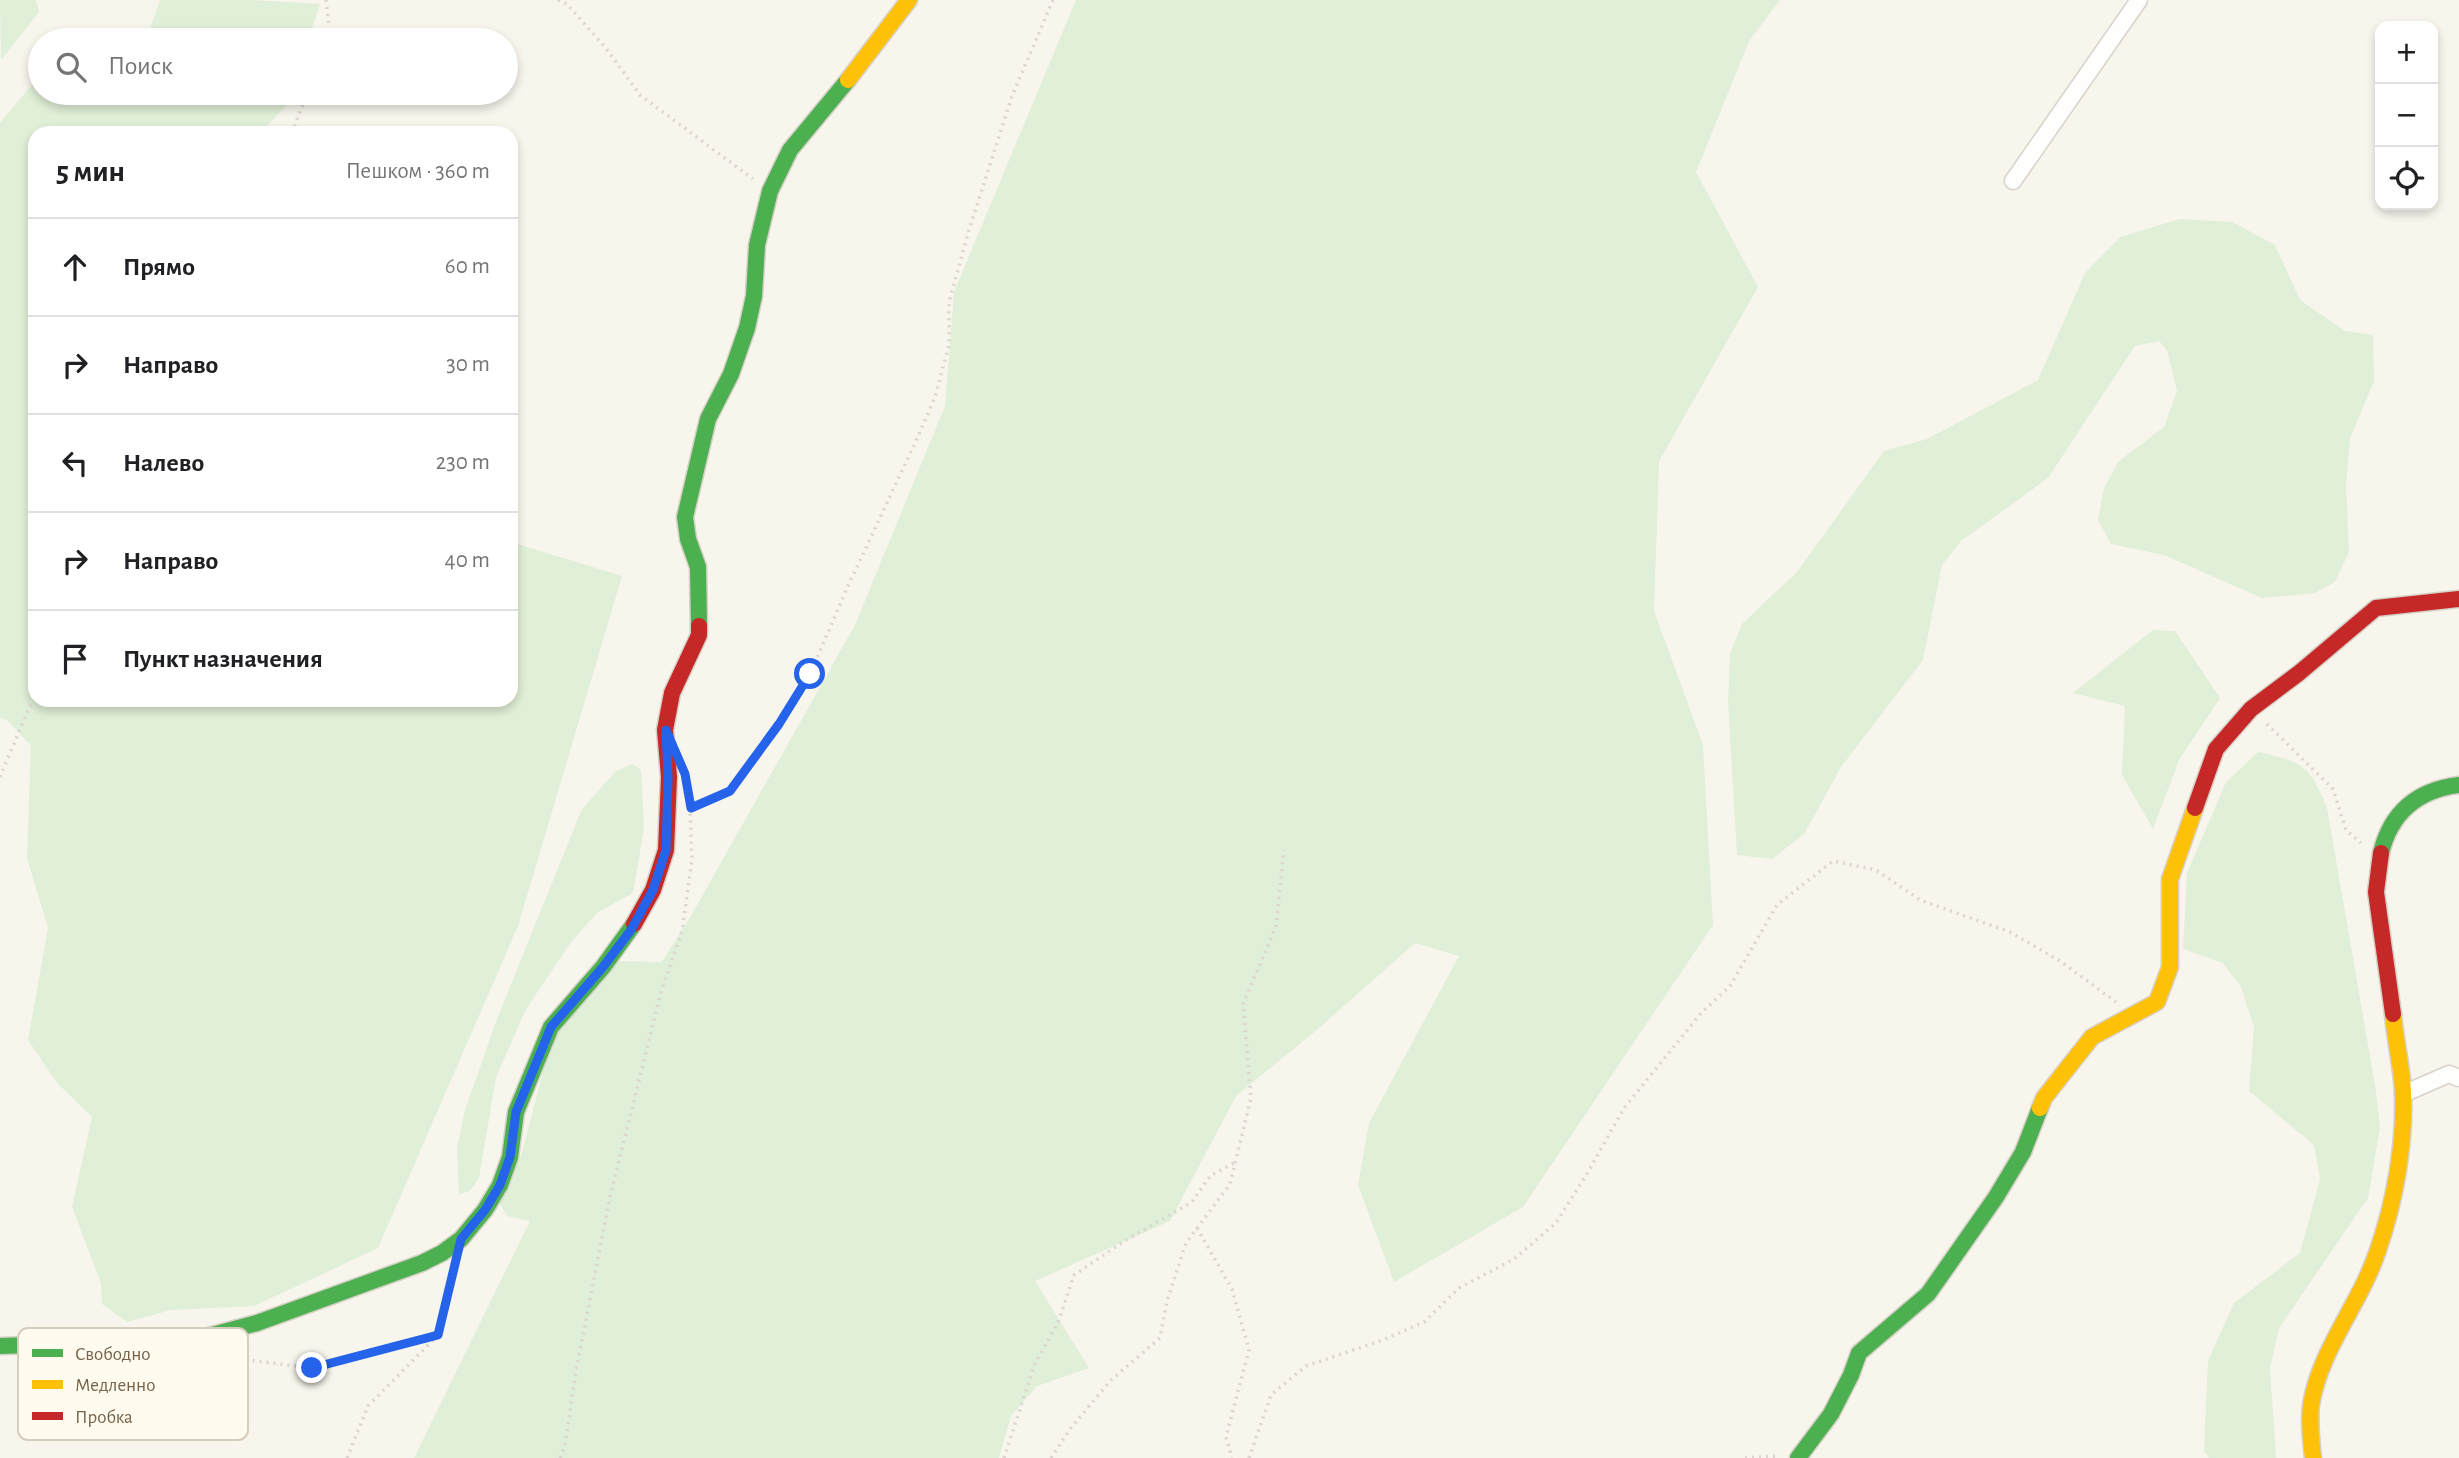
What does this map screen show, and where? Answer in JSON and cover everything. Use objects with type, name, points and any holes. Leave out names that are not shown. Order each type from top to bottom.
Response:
[{"type":"street","points":[[238,1328],[310,1305],[422,1263],[461,1239],[485,1210],[500,1185],[510,1157],[516,1112],[551,1027],[631,930],[653,890],[666,850],[666,730],[673,694],[699,635],[698,567],[688,539],[685,517],[708,419],[731,374],[747,328],[754,296],[757,245],[770,191],[790,150],[850,78],[909,0]]},
{"type":"street","points":[[2013,181],[2139,0]]},
{"type":"street","points":[[1800,1456],[1831,1414],[1852,1375],[1859,1353],[1927,1294],[1996,1197],[2023,1152],[2044,1098],[2092,1037],[2157,1002],[2170,967],[2170,879],[2216,749],[2251,709],[2299,673],[2376,608],[2459,599]]},
{"type":"street","points":[[2313,1458],[2309,1422],[2313,1389],[2328,1350],[2359,1296],[2381,1239],[2398,1151],[2403,1094],[2386,957],[2377,909],[2379,858],[2387,836],[2410,802],[2427,790],[2445,785],[2459,785]]},
{"type":"street","points":[[2403,1094],[2449,1074],[2459,1078]]},
{"type":"street","points":[[0,1346],[18,1345]]},
{"type":"path","points":[[326,0],[329,28]]},
{"type":"path","points":[[558,0],[567,4],[605,47],[640,95],[770,191]]},
{"type":"path","points":[[691,808],[730,791],[779,724],[810,674],[915,443],[935,397],[949,345],[949,302],[969,230],[1012,96],[1053,0]]},
{"type":"path","points":[[295,126],[302,105]]},
{"type":"path","points":[[0,777],[30,707]]},
{"type":"path","points":[[2251,709],[2333,789],[2346,830],[2379,858]]},
{"type":"path","points":[[560,1458],[565,1446],[576,1371],[610,1197],[662,992],[682,931],[692,860],[689,797]]},
{"type":"path","points":[[1051,1458],[1070,1429],[1111,1380],[1160,1338],[1167,1301],[1186,1243],[1230,1184],[1251,1098],[1243,1004],[1276,926],[1284,850]]},
{"type":"path","points":[[1249,1458],[1271,1395],[1306,1366],[1383,1340],[1424,1322],[1459,1288],[1514,1259],[1556,1223],[1624,1108],[1702,1012],[1730,986],[1777,905],[1833,861],[1876,870],[1920,900],[2010,932],[2060,961],[2134,1014]]},
{"type":"path","points":[[1004,1458],[1035,1363],[1058,1323],[1074,1275],[1126,1240],[1192,1202],[1211,1175],[1236,1162]]},
{"type":"path","points":[[1197,1228],[1232,1289],[1250,1350],[1226,1437],[1231,1458]]},
{"type":"path","points":[[346,1458],[368,1406],[438,1335],[461,1239]]},
{"type":"path","points":[[248,1360],[312,1368],[438,1335]]},
{"type":"path","points":[[1745,1458],[1800,1456]]},
{"type":"green space","points":[[0,0],[36,0],[39,12],[1,60]]},
{"type":"green space","points":[[160,0],[251,0],[320,4],[312,28],[150,28]]},
{"type":"green space","points":[[1076,0],[1780,0],[1749,41],[1696,172],[1758,287],[1659,461],[1654,611],[1703,745],[1713,925],[1523,1207],[1394,1282],[1358,1185],[1369,1123],[1459,956],[1415,943],[1319,1028],[1236,1096],[1170,1221],[1035,1281],[1089,1368],[1037,1386],[1011,1416],[999,1458],[414,1458],[530,1221],[507,1216],[498,1201],[521,1156],[552,1037],[614,961],[662,962],[692,914],[855,625],[945,406],[954,292]]},
{"type":"green space","points":[[28,89],[28,105],[286,105],[267,126],[28,126],[28,707],[518,707],[518,544],[622,576],[518,926],[378,1248],[254,1306],[171,1310],[127,1322],[102,1304],[101,1283],[72,1207],[92,1117],[57,1083],[28,1040],[48,928],[27,858],[31,746],[7,720],[0,718],[0,123]]},
{"type":"green space","points":[[2180,219],[2232,222],[2275,245],[2300,300],[2345,331],[2373,335],[2374,381],[2350,439],[2346,485],[2349,552],[2335,582],[2315,593],[2262,598],[2164,555],[2111,544],[2098,520],[2104,488],[2119,461],[2164,427],[2177,391],[2167,350],[2159,341],[2135,346],[2048,478],[1961,541],[1942,565],[1923,660],[1841,767],[1804,834],[1772,859],[1737,855],[1728,701],[1730,654],[1742,624],[1797,572],[1884,451],[1927,439],[2038,380],[2085,273],[2120,237]]},
{"type":"green space","points":[[2153,630],[2175,631],[2220,698],[2179,760],[2153,829],[2122,775],[2125,706],[2073,693]]},
{"type":"green space","points":[[2258,752],[2285,759],[2303,768],[2315,783],[2327,808],[2380,1127],[2368,1198],[2279,1328],[2270,1368],[2276,1458],[2209,1458],[2204,1451],[2208,1361],[2234,1303],[2300,1253],[2320,1179],[2314,1145],[2249,1091],[2254,1027],[2241,987],[2223,963],[2183,949],[2187,873],[2226,782]]},
{"type":"green space","points":[[632,764],[641,770],[644,828],[633,893],[598,912],[571,942],[526,1009],[496,1077],[479,1178],[470,1191],[459,1194],[457,1148],[465,1110],[497,1019],[582,809],[616,771]]},
{"type":"traffic: fast","points":[[699,626],[698,567],[688,539],[685,517],[708,419],[731,374],[747,328],[754,296],[757,245],[770,191],[790,150],[848,80]]},
{"type":"traffic: fast","points":[[2381,853],[2392,826],[2408,806],[2431,792],[2459,785]]},
{"type":"traffic: fast","points":[[238,1328],[422,1263],[461,1239],[485,1210],[500,1185],[510,1157],[516,1112],[551,1027],[603,967],[634,924]]},
{"type":"traffic: fast","points":[[1798,1458],[1831,1414],[1859,1353],[1928,1294],[1996,1197],[2023,1152],[2040,1108]]},
{"type":"traffic: fast","points":[[0,1346],[18,1345]]},
{"type":"traffic: slow","points":[[848,80],[909,0]]},
{"type":"traffic: slow","points":[[2040,1108],[2044,1098],[2092,1037],[2157,1002],[2170,967],[2170,879],[2195,808]]},
{"type":"traffic: slow","points":[[2313,1458],[2310,1412],[2316,1384],[2332,1345],[2371,1270],[2384,1231],[2398,1172],[2403,1093],[2393,1014]]},
{"type":"traffic: jam","points":[[2195,808],[2216,749],[2251,709],[2299,673],[2376,608],[2459,599]]},
{"type":"traffic: jam","points":[[634,924],[653,890],[666,850],[669,777],[665,730],[672,693],[699,635],[699,626]]},
{"type":"traffic: jam","points":[[2381,853],[2376,892],[2393,1014]]},
{"type":"route","points":[[312,1368],[438,1335],[461,1239],[485,1210],[500,1185],[510,1157],[516,1112],[551,1027],[631,930],[653,890],[666,850],[666,730],[685,774],[691,808],[730,791],[779,724],[810,674]]}]
